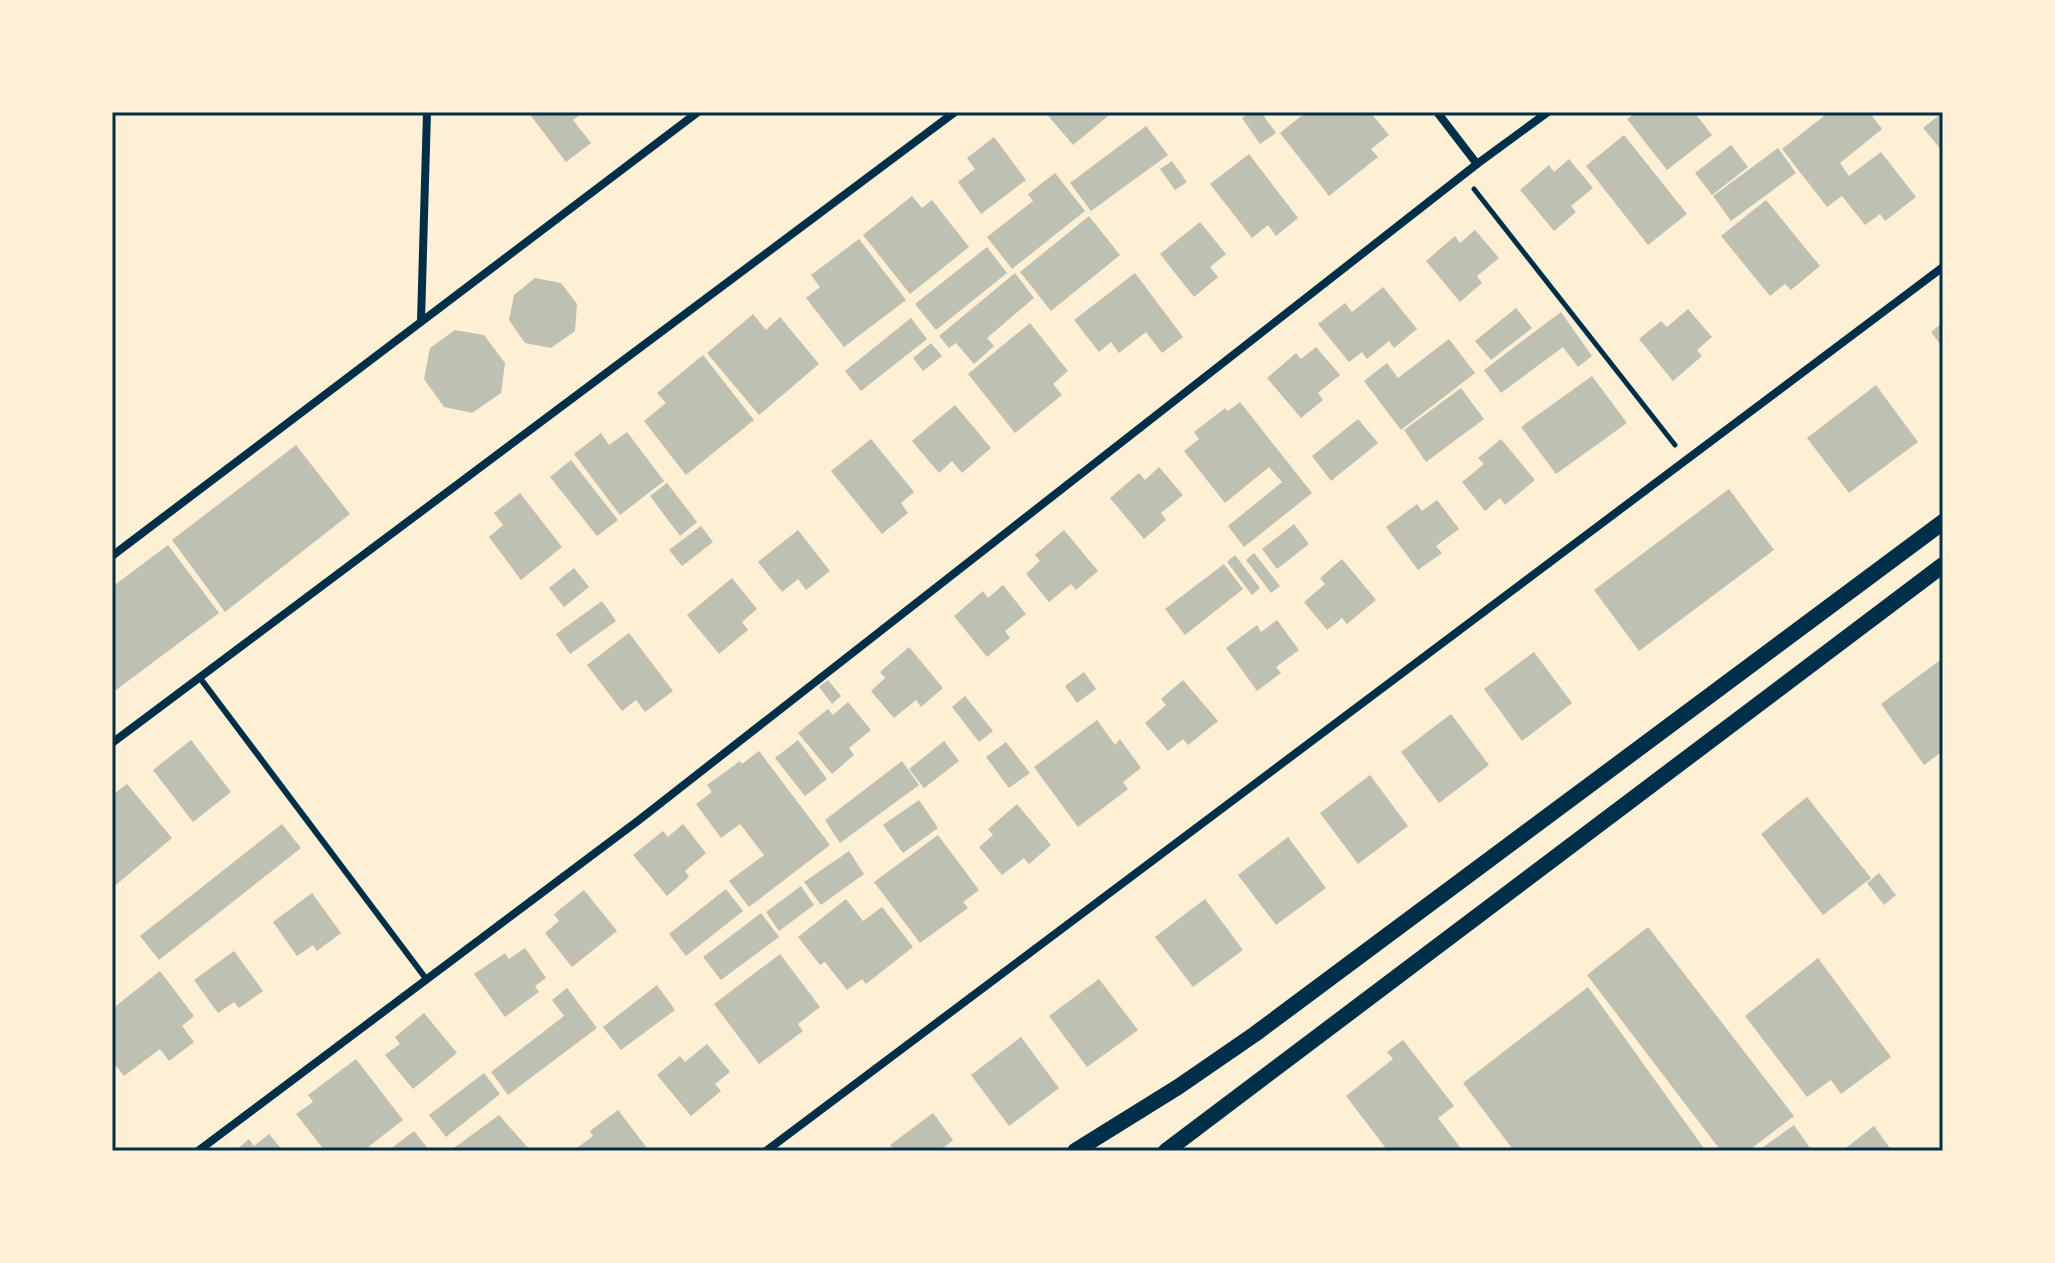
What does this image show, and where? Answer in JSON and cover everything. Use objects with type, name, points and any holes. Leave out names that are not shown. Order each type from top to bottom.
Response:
[{"type":"main road","points":[[1075,1151],[1178,1087],[1255,1034],[1943,522]]},
{"type":"main road","points":[[1166,1151],[1943,565]]},
{"type":"street","points":[[421,321],[427,112]]},
{"type":"street","points":[[112,556],[698,112]]},
{"type":"street","points":[[112,743],[955,112]]},
{"type":"street","points":[[1437,112],[1477,164]]},
{"type":"street","points":[[198,1151],[651,811],[1477,164],[1548,112]]},
{"type":"street","points":[[766,1151],[1943,267]]},
{"type":"lane","points":[[200,678],[427,980]]},
{"type":"path","points":[[1464,175],[1686,460]]},
{"type":"building","points":[[528,112],[584,112],[573,120],[591,143],[566,162]]},
{"type":"building","points":[[1045,112],[1113,112],[1073,145]]},
{"type":"building","points":[[1251,112],[1261,112],[1276,133],[1260,144],[1242,118]]},
{"type":"building","points":[[1306,112],[1370,112],[1389,135],[1371,149],[1378,157],[1329,196],[1280,133]]},
{"type":"building","points":[[1637,112],[1694,112],[1712,135],[1667,170],[1627,119]]},
{"type":"building","points":[[1829,112],[1869,112],[1882,129],[1840,163],[1849,176],[1881,152],[1916,197],[1885,221],[1880,214],[1865,225],[1842,196],[1827,207],[1782,149]]},
{"type":"building","points":[[1943,112],[1943,152],[1923,128]]},
{"type":"building","points":[[1146,126],[1168,155],[1091,211],[1070,183]]},
{"type":"building","points":[[1624,135],[1687,214],[1648,245],[1586,166]]},
{"type":"building","points":[[994,137],[1026,180],[981,214],[958,182],[975,169],[967,158]]},
{"type":"building","points":[[1731,145],[1748,167],[1712,195],[1695,173]]},
{"type":"building","points":[[1778,148],[1796,173],[1731,221],[1713,196]]},
{"type":"building","points":[[1249,154],[1298,218],[1276,236],[1268,225],[1252,238],[1210,184]]},
{"type":"building","points":[[1569,159],[1593,188],[1571,206],[1576,212],[1554,231],[1520,190],[1549,165],[1554,172]]},
{"type":"building","points":[[1172,161],[1187,182],[1175,190],[1160,169]]},
{"type":"building","points":[[1055,173],[1085,211],[1012,269],[987,237],[1033,201],[1028,194]]},
{"type":"building","points":[[912,196],[922,208],[932,200],[969,247],[910,294],[863,235]]},
{"type":"building","points":[[1766,200],[1820,266],[1791,290],[1785,284],[1770,296],[1721,236]]},
{"type":"building","points":[[1089,216],[1120,255],[1051,311],[1020,272]]},
{"type":"building","points":[[1200,222],[1226,254],[1210,267],[1218,277],[1194,297],[1160,254]]},
{"type":"building","points":[[1475,230],[1499,258],[1477,276],[1482,283],[1460,302],[1426,261],[1455,236],[1460,243]]},
{"type":"building","points":[[859,239],[906,300],[844,347],[806,298],[820,287],[811,275]]},
{"type":"building","points":[[987,247],[1007,273],[936,330],[915,304]]},
{"type":"building","points":[[1015,273],[1034,298],[987,338],[994,346],[974,364],[956,343],[949,348],[939,336]]},
{"type":"building","points":[[1135,273],[1183,337],[1162,353],[1146,332],[1119,353],[1111,342],[1099,352],[1074,320]]},
{"type":"building","points":[[535,278],[561,283],[577,304],[575,331],[551,348],[525,343],[509,320],[514,295]]},
{"type":"building","points":[[1383,287],[1417,329],[1394,348],[1389,341],[1367,359],[1362,352],[1349,362],[1318,324],[1345,303],[1352,312]]},
{"type":"building","points":[[1516,308],[1532,328],[1491,360],[1475,341]]},
{"type":"building","points":[[1688,309],[1712,337],[1697,350],[1702,356],[1673,381],[1639,339],[1661,321],[1667,327]]},
{"type":"building","points":[[1561,312],[1592,356],[1578,367],[1563,347],[1501,393],[1484,370]]},
{"type":"building","points":[[753,314],[766,330],[780,317],[819,364],[759,415],[707,353]]},
{"type":"building","points":[[911,318],[927,339],[861,391],[845,371]]},
{"type":"building","points":[[1943,322],[1943,348],[1931,332]]},
{"type":"building","points":[[1030,323],[1068,371],[1053,384],[1062,395],[1015,433],[968,374]]},
{"type":"building","points":[[455,330],[484,335],[505,363],[501,393],[472,413],[444,407],[424,379],[430,348]]},
{"type":"building","points":[[1449,339],[1475,373],[1401,430],[1364,381],[1387,363],[1398,378]]},
{"type":"building","points":[[931,343],[942,356],[923,371],[913,358]]},
{"type":"building","points":[[1316,347],[1340,375],[1318,393],[1323,400],[1301,418],[1267,378],[1296,353],[1301,359]]},
{"type":"building","points":[[703,355],[754,420],[686,475],[644,421],[666,403],[657,393]]},
{"type":"building","points":[[1592,376],[1627,423],[1556,474],[1521,427]]},
{"type":"building","points":[[1876,385],[1918,442],[1849,493],[1807,438]]},
{"type":"building","points":[[1461,388],[1484,419],[1426,462],[1404,430]]},
{"type":"building","points":[[1240,402],[1312,493],[1244,547],[1228,526],[1282,482],[1269,467],[1225,503],[1184,451],[1199,439],[1194,432],[1225,408],[1228,411]]},
{"type":"building","points":[[955,405],[991,448],[962,473],[952,461],[939,473],[912,441]]},
{"type":"building","points":[[1358,419],[1378,443],[1331,481],[1312,456]]},
{"type":"building","points":[[627,432],[664,481],[620,515],[574,454],[601,433],[609,445]]},
{"type":"building","points":[[871,439],[914,492],[901,503],[908,513],[882,534],[831,471]]},
{"type":"building","points":[[1501,439],[1535,480],[1505,505],[1500,498],[1485,511],[1462,482],[1484,464],[1478,458]]},
{"type":"building","points":[[296,445],[350,514],[225,612],[172,540]]},
{"type":"building","points":[[571,460],[618,520],[597,536],[550,477]]},
{"type":"building","points":[[1159,467],[1183,495],[1161,513],[1166,520],[1144,539],[1110,498],[1139,473],[1145,480]]},
{"type":"building","points":[[667,483],[697,522],[680,536],[650,496]]},
{"type":"building","points":[[1729,489],[1774,550],[1639,651],[1594,590]]},
{"type":"building","points":[[520,493],[562,547],[521,580],[489,537],[503,525],[494,513]]},
{"type":"building","points":[[1437,500],[1459,529],[1436,546],[1442,553],[1418,570],[1386,527],[1417,504],[1422,511]]},
{"type":"building","points":[[1294,524],[1309,544],[1277,569],[1262,549]]},
{"type":"building","points":[[701,526],[713,542],[682,566],[669,550]]},
{"type":"building","points":[[798,530],[830,571],[806,590],[798,579],[782,592],[758,562]]},
{"type":"building","points":[[1064,530],[1098,571],[1076,590],[1071,584],[1049,602],[1026,574],[1040,561],[1035,555]]},
{"type":"building","points":[[168,545],[219,613],[112,693],[112,587]]},
{"type":"building","points":[[1254,553],[1280,586],[1271,593],[1246,560]]},
{"type":"building","points":[[1235,555],[1260,588],[1252,595],[1227,562]]},
{"type":"building","points":[[1342,559],[1376,600],[1347,624],[1342,618],[1327,630],[1304,602],[1325,584],[1320,578]]},
{"type":"building","points":[[1224,564],[1243,589],[1185,635],[1165,609]]},
{"type":"building","points":[[574,568],[589,587],[564,607],[549,588]]},
{"type":"building","points":[[732,578],[757,609],[742,622],[748,630],[719,654],[687,615]]},
{"type":"building","points":[[1003,585],[1026,614],[1005,631],[1010,638],[987,657],[954,616],[983,591],[988,598]]},
{"type":"building","points":[[602,601],[616,621],[570,654],[556,634]]},
{"type":"building","points":[[1277,620],[1299,650],[1276,667],[1281,673],[1257,691],[1226,648],[1257,625],[1261,632]]},
{"type":"building","points":[[629,633],[673,691],[645,712],[636,700],[622,711],[587,665]]},
{"type":"building","points":[[909,647],[943,688],[921,707],[916,700],[894,718],[871,691],[885,678],[880,672]]},
{"type":"building","points":[[1534,652],[1572,703],[1522,741],[1484,689]]},
{"type":"building","points":[[1943,658],[1943,751],[1924,765],[1881,704]]},
{"type":"building","points":[[1084,672],[1096,689],[1077,703],[1065,686]]},
{"type":"building","points":[[828,680],[841,696],[832,704],[819,687]]},
{"type":"building","points":[[1183,680],[1218,721],[1188,745],[1183,739],[1168,751],[1145,723],[1166,705],[1161,699]]},
{"type":"building","points":[[965,696],[993,731],[979,742],[952,707]]},
{"type":"building","points":[[848,702],[871,730],[849,748],[854,755],[832,774],[798,733],[828,709],[833,715]]},
{"type":"building","points":[[1451,714],[1489,765],[1439,803],[1401,752]]},
{"type":"building","points":[[1097,720],[1115,745],[1120,739],[1141,768],[1123,782],[1128,789],[1078,827],[1034,767]]},
{"type":"building","points":[[191,740],[231,792],[193,822],[153,770]]},
{"type":"building","points":[[798,740],[827,779],[805,796],[775,758]]},
{"type":"building","points":[[944,741],[959,761],[924,788],[909,769]]},
{"type":"building","points":[[1006,742],[1030,773],[1009,788],[986,757]]},
{"type":"building","points":[[759,751],[830,845],[749,907],[729,881],[764,855],[740,824],[721,838],[696,804],[712,792],[707,785]]},
{"type":"building","points":[[902,761],[919,785],[840,843],[825,820]]},
{"type":"building","points":[[1370,775],[1408,826],[1358,864],[1320,813]]},
{"type":"building","points":[[127,784],[172,838],[112,888],[112,793]]},
{"type":"building","points":[[1807,797],[1871,878],[1823,915],[1761,834]]},
{"type":"building","points":[[919,800],[938,828],[903,853],[883,825]]},
{"type":"building","points":[[1017,804],[1051,845],[1029,864],[1024,858],[1002,875],[979,847],[993,835],[988,829]]},
{"type":"building","points":[[282,824],[301,848],[159,960],[140,936]]},
{"type":"building","points":[[683,824],[706,853],[685,871],[689,877],[667,896],[633,855],[663,831],[668,837]]},
{"type":"building","points":[[938,835],[979,890],[963,902],[968,908],[920,943],[874,882]]},
{"type":"building","points":[[1288,837],[1326,888],[1276,925],[1238,875]]},
{"type":"building","points":[[849,851],[864,874],[821,905],[804,882]]},
{"type":"building","points":[[1879,873],[1896,895],[1884,905],[1867,883]]},
{"type":"building","points":[[801,886],[814,905],[779,931],[766,912]]},
{"type":"building","points":[[726,889],[743,911],[686,956],[669,934]]},
{"type":"building","points":[[584,890],[617,931],[572,967],[545,933],[559,921],[554,914]]},
{"type":"building","points":[[312,893],[341,933],[317,951],[313,945],[297,956],[273,922]]},
{"type":"building","points":[[846,899],[863,921],[882,907],[913,947],[866,984],[862,979],[847,990],[825,962],[820,965],[798,937]]},
{"type":"building","points":[[1205,899],[1243,950],[1193,987],[1155,937]]},
{"type":"building","points":[[761,913],[779,937],[721,980],[703,957]]},
{"type":"building","points":[[1648,927],[1794,1116],[1748,1151],[1721,1151],[1587,975]]},
{"type":"building","points":[[525,948],[546,978],[535,986],[539,992],[505,1017],[474,974],[505,953],[509,959]]},
{"type":"building","points":[[234,951],[263,991],[239,1008],[234,1002],[218,1013],[194,980]]},
{"type":"building","points":[[780,954],[820,1007],[798,1024],[803,1031],[759,1064],[714,1004]]},
{"type":"building","points":[[1818,958],[1891,1057],[1841,1094],[1831,1080],[1807,1097],[1745,1016]]},
{"type":"building","points":[[160,971],[194,1016],[182,1026],[194,1042],[169,1061],[160,1049],[124,1076],[112,1061],[112,1009]]},
{"type":"building","points":[[1099,979],[1138,1030],[1087,1067],[1049,1016]]},
{"type":"building","points":[[657,985],[675,1010],[621,1050],[603,1027]]},
{"type":"building","points":[[1588,987],[1706,1151],[1514,1151],[1463,1083]]},
{"type":"building","points":[[567,988],[597,1028],[508,1095],[491,1072],[564,1016],[552,1000]]},
{"type":"building","points":[[424,1013],[457,1053],[413,1089],[385,1055],[400,1044],[395,1037]]},
{"type":"building","points":[[1021,1037],[1059,1088],[1009,1126],[971,1075]]},
{"type":"building","points":[[1403,1040],[1454,1106],[1438,1118],[1463,1151],[1388,1151],[1346,1096],[1393,1059],[1387,1052]]},
{"type":"building","points":[[707,1044],[730,1072],[715,1084],[721,1091],[691,1116],[657,1075],[680,1056],[685,1062]]},
{"type":"building","points":[[356,1059],[403,1120],[363,1151],[325,1151],[296,1114],[313,1102],[308,1095]]},
{"type":"building","points":[[484,1073],[500,1094],[446,1137],[429,1115]]},
{"type":"building","points":[[618,1110],[647,1148],[644,1151],[579,1151],[577,1148],[593,1136],[590,1131]]},
{"type":"building","points":[[933,1113],[953,1140],[940,1151],[895,1151],[890,1145]]},
{"type":"building","points":[[499,1115],[531,1151],[449,1151],[458,1145]]},
{"type":"building","points":[[1794,1125],[1812,1151],[1758,1151]]},
{"type":"building","points":[[1874,1126],[1892,1151],[1842,1151]]},
{"type":"building","points":[[414,1131],[430,1151],[388,1151]]},
{"type":"building","points":[[269,1134],[283,1151],[235,1151],[249,1139],[254,1146]]}]
